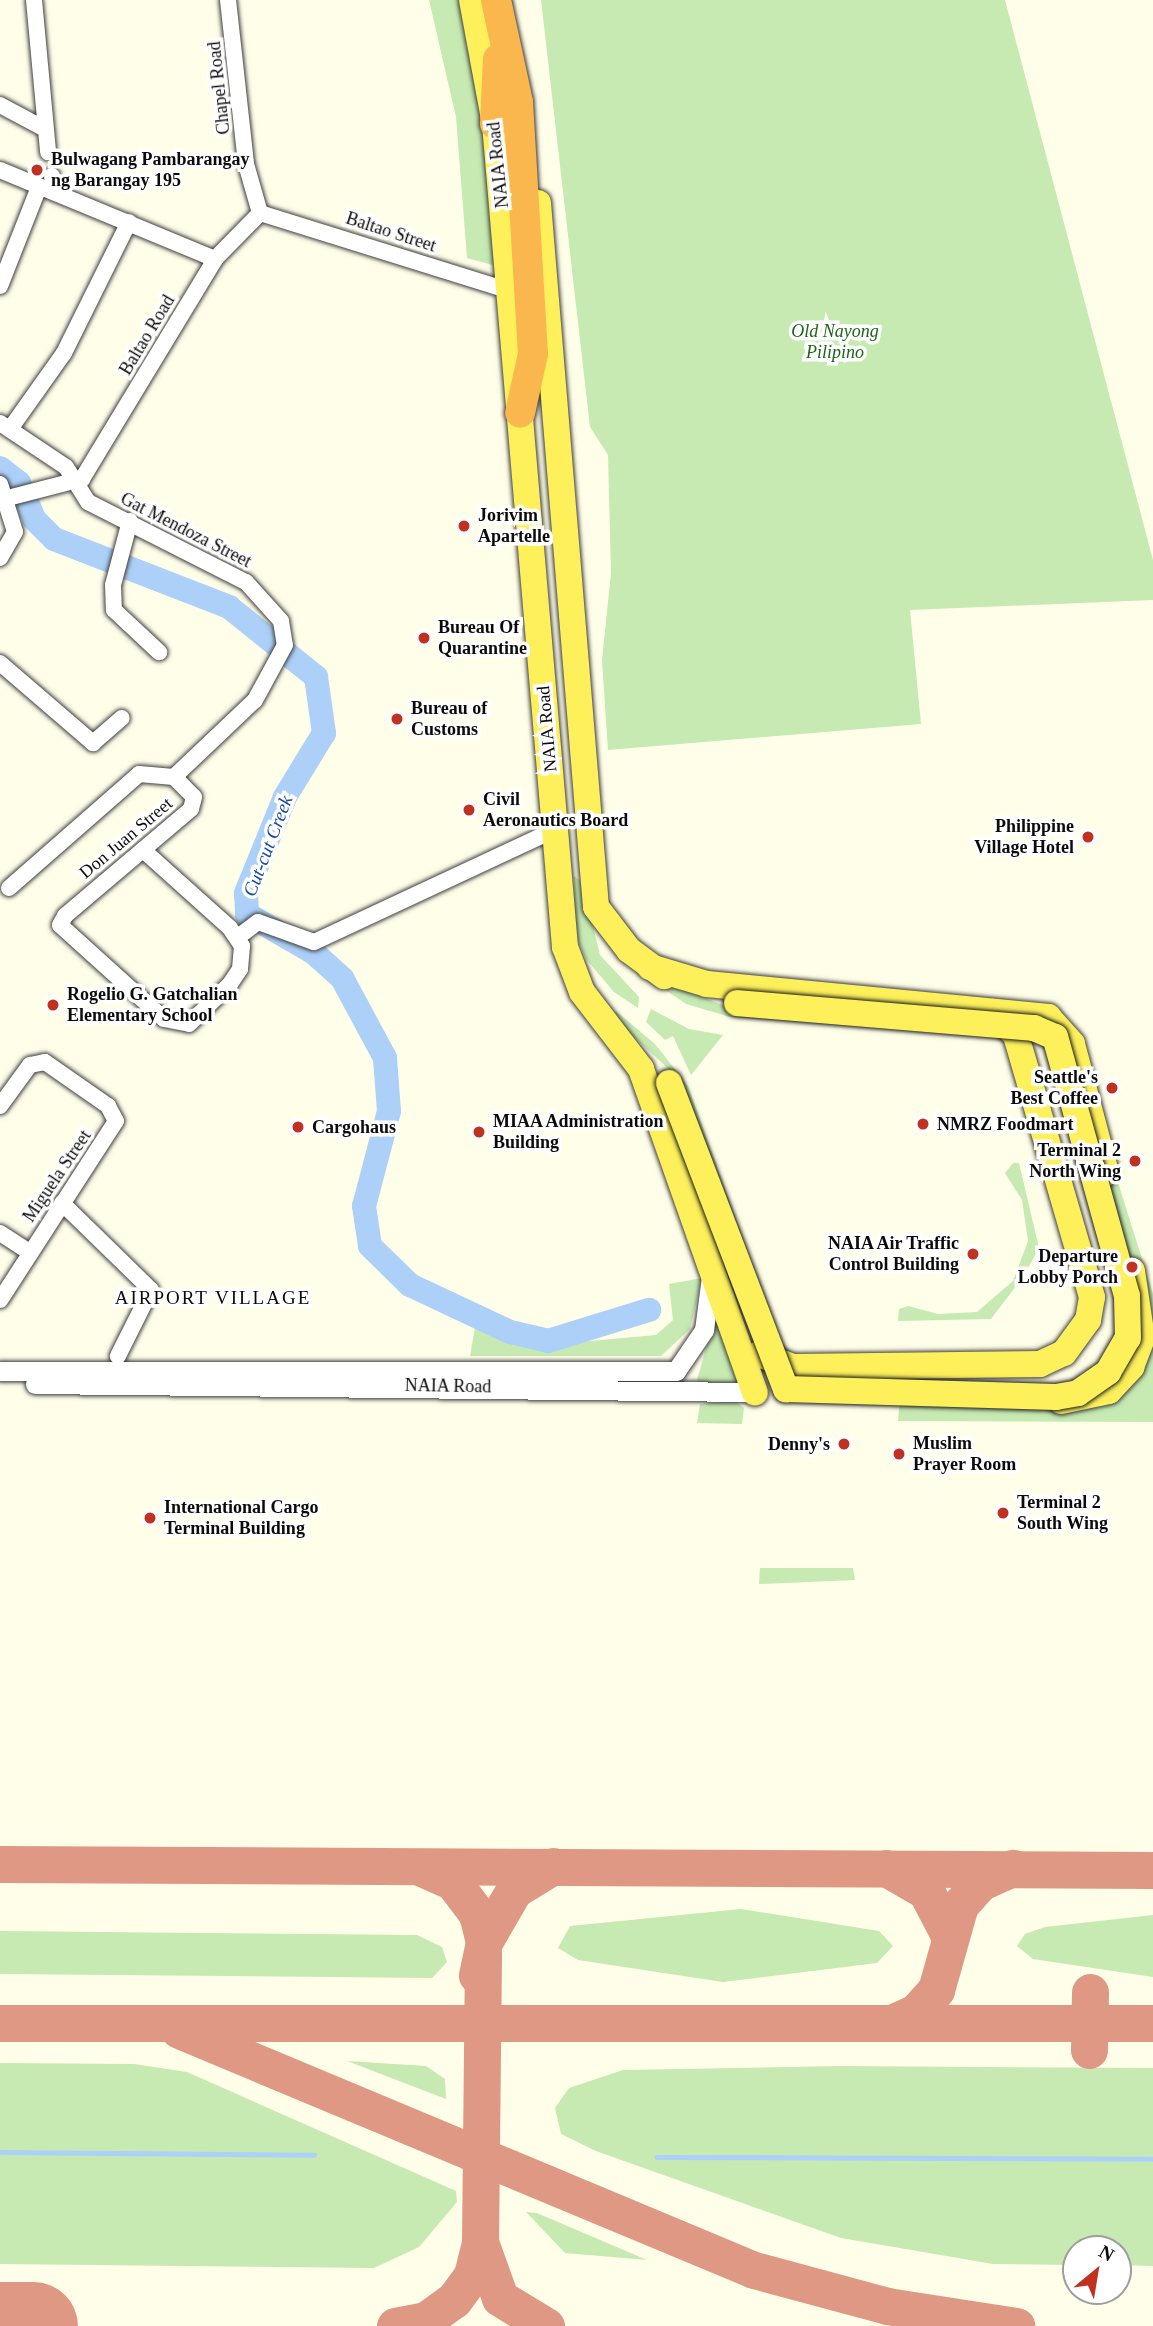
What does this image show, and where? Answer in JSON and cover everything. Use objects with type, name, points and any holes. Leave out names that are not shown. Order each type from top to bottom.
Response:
[{"type":"highway","points":[[484,0],[495,49],[495,124]]},
{"type":"highway","points":[[496,0],[517,102],[533,354],[520,413]]},
{"type":"main road","name":"NAIA Road","points":[[472,0],[495,124],[565,947],[582,992],[622,1039],[655,1104],[740,1340],[755,1392]]},
{"type":"main road","name":"NAIA Road","points":[[509,0],[529,106],[596,907],[650,967]]},
{"type":"main road","points":[[558,868],[593,864]]},
{"type":"main road","points":[[622,1039],[669,1083],[786,1389],[1056,1397],[1077,1393],[1108,1372],[1128,1338],[1129,1308],[1055,1037],[1034,1028],[737,1003],[705,997],[650,967]]},
{"type":"main road","points":[[650,967],[707,984],[989,1009],[1048,1017],[1064,1030],[1100,1151],[1142,1319],[1139,1352],[1109,1391],[1078,1401],[755,1392]]},
{"type":"main road","points":[[740,1340],[793,1367],[1019,1366],[1064,1353],[1088,1320],[1092,1297],[1016,1035],[989,1009]]},
{"type":"main road","points":[[1052,1160],[1100,1151]]},
{"type":"main road","points":[[1088,1320],[1142,1319]]},
{"type":"main road","points":[[868,1366],[868,1396]]},
{"type":"main road","points":[[1003,1400],[1019,1366]]},
{"type":"main road","points":[[755,1392],[793,1367]]},
{"type":"street","points":[[34,0],[48,152]]},
{"type":"street","name":"Chapel Road","points":[[228,0],[246,164],[260,213]]},
{"type":"street","points":[[0,105],[45,130]]},
{"type":"street","points":[[0,170],[215,259]]},
{"type":"street","points":[[52,176],[55,193]]},
{"type":"street","points":[[2,278],[39,187]]},
{"type":"street","name":"Baltao Road","points":[[76,484],[215,259],[260,213]]},
{"type":"street","name":"Baltao Street","points":[[260,213],[510,291]]},
{"type":"street","points":[[5,426],[69,343],[129,222]]},
{"type":"street","name":"Gat Mendoza Street","points":[[5,426],[66,467],[88,502],[246,582],[273,607],[284,647]]},
{"type":"street","points":[[0,558],[15,532],[13,494],[76,484]]},
{"type":"street","points":[[130,521],[119,562],[114,610],[159,652]]},
{"type":"street","name":"Don Juan Street","points":[[238,937],[240,969],[189,1024],[164,1019],[60,925],[194,803],[174,777],[255,700],[284,647]]},
{"type":"street","points":[[0,663],[93,743],[122,718]]},
{"type":"street","points":[[9,888],[139,774],[174,777]]},
{"type":"street","points":[[143,850],[238,937],[255,922],[314,942],[556,829]]},
{"type":"street","name":"Miguela Street","points":[[0,1300],[116,1121],[108,1106],[45,1062],[30,1065],[1,1104]]},
{"type":"street","points":[[62,1203],[150,1287],[118,1356]]},
{"type":"street","points":[[0,1233],[29,1252]]},
{"type":"street","name":"NAIA Road","points":[[0,1371],[676,1371],[704,1330],[710,1259]]},
{"type":"street","name":"NAIA Road","points":[[0,1383],[755,1392]]},
{"type":"green space","points":[[429,0],[464,0],[483,111],[496,266],[467,258],[456,117]]},
{"type":"green space","name":"Old Nayong Pilipino","points":[[541,0],[1005,0],[1153,560],[1153,600],[910,610],[921,724],[608,750],[602,660],[611,573],[608,455],[590,427]]},
{"type":"green space","points":[[574,876],[582,882],[600,955],[639,997],[638,1008],[614,992],[586,959],[575,934]]},
{"type":"green space","points":[[645,976],[734,1009],[879,1028],[730,1017],[686,1004]]},
{"type":"green space","points":[[651,1009],[689,1029],[723,1035],[691,1075],[673,1036],[665,1040],[646,1022]]},
{"type":"green space","points":[[616,1011],[655,1044],[688,1086],[750,1258],[673,1073],[611,1016]]},
{"type":"green space","name":"Departure Lobby Porch","points":[[1106,1144],[1153,1294],[1153,1422],[898,1421],[900,1397],[1047,1399],[1124,1353],[1099,1177]]},
{"type":"green space","points":[[1013,1163],[1019,1163],[1039,1248],[1023,1277],[991,1319],[898,1321],[899,1309],[908,1306],[938,1314],[977,1312],[1013,1281],[1028,1241],[1022,1200],[1005,1173]]},
{"type":"green space","points":[[702,1278],[690,1329],[661,1356],[470,1356],[475,1328],[546,1345],[656,1335],[673,1320],[669,1284]]},
{"type":"green space","points":[[715,1317],[749,1383],[702,1386],[697,1380]]},
{"type":"green space","points":[[735,1401],[744,1408],[742,1424],[697,1423],[700,1404]]},
{"type":"green space","points":[[760,1568],[853,1568],[855,1580],[759,1584]]},
{"type":"green space","points":[[741,1909],[879,1931],[893,1946],[877,1963],[723,1982],[578,1960],[558,1948],[570,1926]]},
{"type":"green space","points":[[1153,1915],[1153,1977],[1033,1959],[1017,1946],[1025,1934],[1045,1927]]},
{"type":"green space","points":[[0,1931],[417,1935],[442,1947],[447,1962],[432,1978],[0,1974]]},
{"type":"green space","points":[[347,2061],[426,2066],[445,2079],[446,2099]]},
{"type":"green space","points":[[0,2063],[134,2064],[187,2072],[456,2191],[457,2202],[419,2247],[374,2268],[0,2264]]},
{"type":"green space","points":[[839,2066],[1153,2068],[1153,2266],[1132,2265],[1132,2235],[1062,2235],[1062,2265],[993,2264],[841,2238],[596,2151],[561,2134],[555,2108],[569,2088],[623,2070]]},
{"type":"green space","points":[[526,2212],[537,2213],[647,2260],[565,2253]]},
{"type":"waterway","name":"Cut-cut Creek","points":[[0,468],[19,483],[34,519],[54,539],[229,607],[316,677],[324,733],[285,797],[246,893],[247,914],[314,953],[342,978],[385,1058],[389,1111],[364,1206],[370,1246],[410,1285],[510,1332],[548,1341],[649,1310]]},
{"type":"waterway","points":[[0,2152],[314,2155]]},
{"type":"waterway","points":[[657,2157],[1153,2159]]},
{"type":"taxiway","points":[[0,1864],[1153,1870]]},
{"type":"taxiway","points":[[484,1942],[514,1890],[553,1866]]},
{"type":"taxiway","points":[[422,1868],[453,1882],[477,1914],[484,1942],[477,1975]]},
{"type":"taxiway","points":[[886,1868],[926,1891],[949,1935]]},
{"type":"taxiway","points":[[894,2022],[916,2012],[936,1990],[960,1905],[981,1882],[1013,1868]]},
{"type":"taxiway","points":[[480,2242],[483,1953]]},
{"type":"taxiway","points":[[1089,2050],[1090,1992]]},
{"type":"taxiway","points":[[0,2023],[1153,2023]]},
{"type":"taxiway","points":[[179,2030],[754,2270],[887,2306],[1016,2326]]},
{"type":"taxiway","points":[[395,2326],[426,2320],[454,2300],[472,2275],[480,2242],[500,2298],[546,2326]]},
{"type":"runway","points":[[0,2326],[33,2326]]},
{"type":"place","name":"Bulwagang Pambarangay ng Barangay 195","points":[[37,170]]},
{"type":"place","name":"Jorivim Apartelle","points":[[464,526]]},
{"type":"place","name":"Bureau Of Quarantine","points":[[424,638]]},
{"type":"place","name":"Bureau of Customs","points":[[397,719]]},
{"type":"place","name":"Civil Aeronautics Board","points":[[469,810]]},
{"type":"place","name":"Philippine Village Hotel","points":[[1088,837]]},
{"type":"place","name":"Rogelio G. Gatchalian Elementary School","points":[[53,1005]]},
{"type":"place","name":"Seattle's Best Coffee","points":[[1112,1088]]},
{"type":"place","name":"NMRZ Foodmart","points":[[923,1124]]},
{"type":"place","name":"Cargohaus","points":[[298,1127]]},
{"type":"place","name":"MIAA Administration Building","points":[[479,1132]]},
{"type":"place","name":"Terminal 2 North Wing","points":[[1135,1161]]},
{"type":"place","name":"NAIA Air Traffic Control Building","points":[[973,1254]]},
{"type":"place","name":"Departure Lobby Porch","points":[[1132,1267]]},
{"type":"place","name":"Denny's","points":[[844,1444]]},
{"type":"place","name":"Muslim Prayer Room","points":[[899,1454]]},
{"type":"place","name":"Terminal 2 South Wing","points":[[1003,1513]]},
{"type":"place","name":"International Cargo Terminal Building","points":[[150,1518]]},
{"type":"district","name":"AIRPORT VILLAGE","points":[[213,1298]]}]
